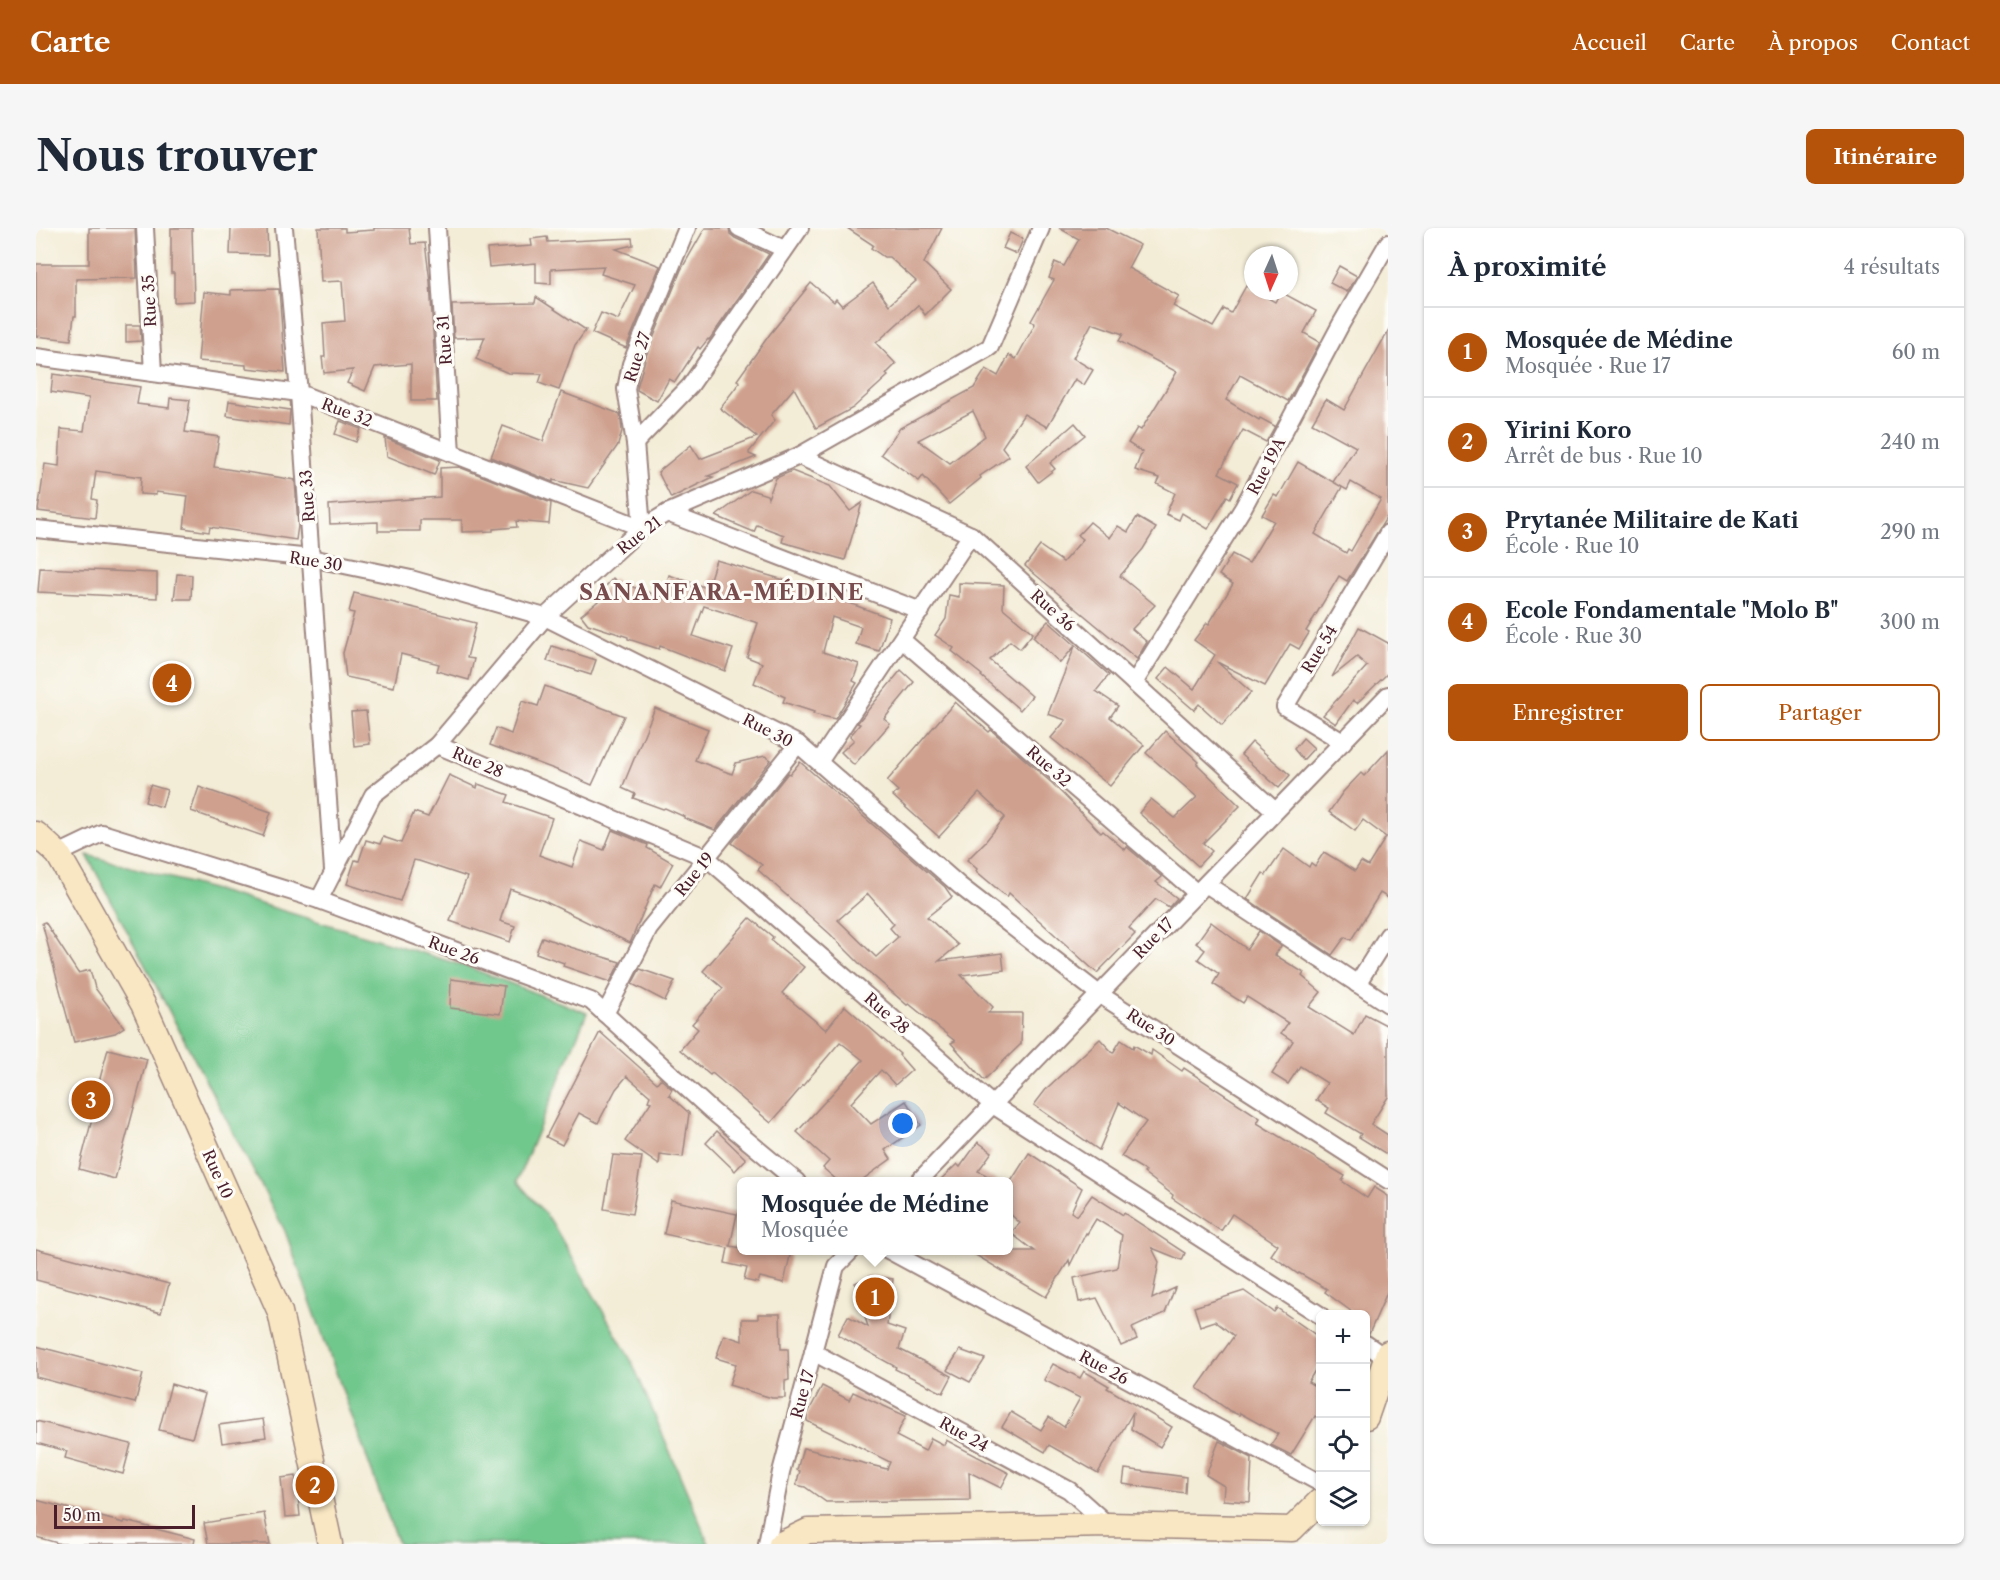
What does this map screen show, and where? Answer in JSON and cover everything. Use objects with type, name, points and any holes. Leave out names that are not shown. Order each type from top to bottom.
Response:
[{"type":"main road","name":"Rue 10","points":[[36,834],[58,854],[142,1004],[280,1312],[330,1544]]},
{"type":"main road","points":[[1370,1403],[1387,1355]]},
{"type":"main road","points":[[781,1544],[808,1531],[1108,1525],[1292,1529],[1316,1505]]},
{"type":"street","name":"Rue 35","points":[[145,228],[153,374]]},
{"type":"street","name":"Rue 33","points":[[284,228],[299,393],[333,872]]},
{"type":"street","name":"Rue 31","points":[[437,228],[451,453]]},
{"type":"street","name":"Rue 27","points":[[642,528],[635,443],[626,389],[631,364],[687,228]]},
{"type":"street","points":[[739,228],[784,249]]},
{"type":"street","points":[[635,443],[690,386],[800,228]]},
{"type":"street","name":"Rue 21","points":[[319,900],[373,795],[437,745],[545,617],[642,528],[667,513],[799,456],[990,347],[1041,228]]},
{"type":"street","name":"Rue 19A","points":[[1134,683],[1243,508],[1341,324],[1388,243]]},
{"type":"street","name":"Rue 32","points":[[36,357],[299,393],[642,528]]},
{"type":"street","name":"Rue 36","points":[[799,456],[971,535],[1275,811]]},
{"type":"street","points":[[667,513],[921,611]]},
{"type":"street","name":"Rue 30","points":[[36,529],[311,558],[411,579],[545,617],[798,744],[960,886],[1099,994],[1388,1180]]},
{"type":"street","name":"Rue 54","points":[[1342,742],[1285,707],[1388,533]]},
{"type":"street","points":[[819,762],[971,535]]},
{"type":"street","name":"Rue 32","points":[[902,639],[1201,888],[1388,1004]]},
{"type":"street","name":"Rue 17","points":[[923,1177],[1388,695]]},
{"type":"street","name":"Rue 19","points":[[606,1014],[649,929],[798,744]]},
{"type":"street","name":"Rue 28","points":[[437,745],[707,858],[993,1104],[1316,1312]]},
{"type":"street","name":"Rue 26","points":[[58,854],[102,833],[319,900],[591,1001],[712,1111],[791,1177]]},
{"type":"street","points":[[1357,984],[1388,935]]},
{"type":"street","name":"Rue 17","points":[[766,1544],[781,1472],[836,1266],[848,1255]]},
{"type":"street","name":"Rue 26","points":[[895,1255],[1316,1481]]},
{"type":"street","points":[[1370,1346],[1387,1355]]},
{"type":"street","name":"Rue 24","points":[[813,1352],[1069,1490],[1108,1525]]},
{"type":"green space","points":[[87,855],[215,890],[468,967],[587,1013],[517,1181],[551,1221],[632,1362],[709,1544],[398,1544],[285,1231]]},
{"type":"building","points":[[89,228],[135,228],[137,278],[76,279],[76,316],[74,316],[71,340],[36,336],[36,264],[89,264]]},
{"type":"building","points":[[171,228],[192,228],[194,301],[174,302],[174,273],[171,273]]},
{"type":"building","points":[[231,228],[267,228],[268,255],[230,254]]},
{"type":"building","points":[[318,228],[345,228],[345,232],[374,230],[374,228],[409,228],[411,244],[425,243],[430,282],[437,401],[411,401],[411,364],[375,367],[365,391],[347,383],[353,370],[324,373],[323,323],[345,321],[342,281],[321,282]]},
{"type":"building","points":[[705,228],[729,228],[730,234],[735,238],[769,254],[709,340],[700,349],[698,347],[675,382],[669,379],[657,401],[637,390],[638,384],[646,356],[681,270]]},
{"type":"building","points":[[847,228],[942,228],[924,263],[951,289],[925,315],[918,305],[876,343],[896,364],[886,374],[888,376],[853,408],[816,428],[794,388],[771,415],[775,420],[749,452],[756,457],[708,476],[713,477],[671,498],[658,472],[691,445],[700,459],[757,437],[720,408],[740,382],[737,380],[770,334],[811,283],[834,302],[836,299],[842,306],[873,283],[889,305],[916,281],[889,257],[884,257],[871,248],[873,245]]},
{"type":"building","points":[[1059,228],[1106,228],[1140,245],[1128,268],[1179,296],[1173,306],[1213,327],[1224,309],[1231,313],[1244,290],[1244,300],[1275,302],[1276,300],[1296,300],[1316,311],[1304,333],[1320,342],[1288,401],[1240,375],[1226,400],[1259,420],[1260,418],[1275,426],[1266,442],[1243,430],[1219,473],[1238,483],[1230,498],[1227,496],[1208,529],[1182,513],[1179,520],[1166,514],[1175,493],[1157,484],[1160,478],[1135,470],[1142,452],[1128,443],[1137,428],[1141,430],[1177,372],[1119,341],[1123,334],[1092,323],[1073,358],[1093,370],[1084,385],[1075,379],[1047,427],[1024,414],[1002,447],[1009,456],[980,476],[981,478],[949,504],[923,476],[919,481],[881,454],[900,428],[974,388],[986,369],[998,376],[1009,355],[1016,359],[1035,324],[1031,321],[1054,280],[1049,278],[1055,262],[1064,266],[1079,239]],"holes":[[[973,411],[985,436],[950,463],[918,440]]]},
{"type":"building","points":[[1010,233],[1023,239],[1017,254],[1003,248]]},
{"type":"building","points":[[547,237],[548,242],[632,238],[633,245],[616,249],[660,266],[626,348],[592,333],[601,313],[618,320],[635,285],[601,274],[604,266],[551,269],[551,284],[536,283],[536,263],[489,267],[487,249],[532,246],[531,239]]},
{"type":"building","points":[[1339,266],[1357,276],[1347,292],[1330,283]]},
{"type":"building","points":[[279,289],[285,372],[246,368],[246,365],[198,361],[204,292],[231,295],[231,290]]},
{"type":"building","points":[[536,297],[586,330],[575,345],[559,390],[539,383],[542,374],[508,373],[476,359],[485,337],[454,338],[452,305],[535,303]]},
{"type":"building","points":[[126,325],[140,325],[141,341],[126,342]]},
{"type":"building","points":[[1388,331],[1388,515],[1347,581],[1339,576],[1306,631],[1309,633],[1299,649],[1290,644],[1265,686],[1217,662],[1251,692],[1222,725],[1199,704],[1194,710],[1158,679],[1168,667],[1194,689],[1215,655],[1194,640],[1207,623],[1209,624],[1233,584],[1219,575],[1232,554],[1249,563],[1274,521],[1262,515],[1274,495],[1278,497],[1298,462],[1333,482],[1356,447],[1312,423],[1326,399],[1344,410]],"holes":[[[1351,482],[1381,499],[1351,551],[1348,549],[1346,553],[1315,534],[1342,487],[1347,490]]]},
{"type":"building","points":[[53,374],[140,387],[137,404],[169,408],[170,398],[190,400],[185,432],[219,437],[214,467],[295,480],[298,526],[296,540],[210,527],[209,532],[184,528],[188,496],[156,492],[156,495],[140,494],[141,477],[96,471],[92,499],[97,500],[95,518],[38,511],[45,464],[59,466],[61,429],[84,431],[89,398],[51,392]]},
{"type":"building","points":[[561,392],[620,414],[622,431],[618,445],[588,488],[553,480],[553,482],[491,457],[503,426],[543,441]]},
{"type":"building","points":[[229,401],[290,410],[289,425],[227,416]]},
{"type":"building","points":[[340,421],[361,429],[356,442],[335,434]]},
{"type":"building","points":[[1075,423],[1085,435],[1050,463],[1055,469],[1038,482],[1026,466]]},
{"type":"building","points":[[385,438],[440,460],[434,475],[387,456]]},
{"type":"building","points":[[459,467],[551,503],[549,524],[516,521],[517,527],[493,529],[493,531],[462,532],[462,520],[420,520],[420,531],[378,531],[378,522],[330,524],[329,505],[440,497],[440,468]]},
{"type":"building","points":[[792,471],[830,486],[850,511],[862,503],[845,560],[782,542],[784,535],[757,525],[754,532],[716,516],[751,490],[767,495],[768,498],[776,478]]},
{"type":"building","points":[[1137,517],[1156,528],[1143,549],[1120,576],[1155,605],[1132,629],[1147,642],[1137,659],[1025,566],[1040,546],[1063,562],[1083,539],[1078,535],[1090,522],[1110,538],[1118,526],[1128,532]]},
{"type":"building","points":[[716,560],[791,582],[890,618],[879,651],[856,644],[861,627],[832,617],[823,652],[859,664],[853,681],[857,683],[835,719],[813,714],[814,712],[783,702],[785,697],[754,683],[762,663],[747,657],[758,623],[704,606],[693,636],[733,649],[725,671],[660,646],[659,649],[588,624],[581,615],[603,597],[599,594],[613,578],[618,582],[662,597],[669,575],[707,588]]},
{"type":"building","points":[[40,568],[157,573],[157,598],[38,592]]},
{"type":"building","points":[[177,574],[192,575],[191,599],[174,599]]},
{"type":"building","points":[[959,583],[1004,585],[1003,608],[1033,633],[1020,649],[1010,641],[990,660],[1032,696],[1020,710],[952,651],[954,648],[935,635],[946,619],[949,595],[959,597]]},
{"type":"building","points":[[354,593],[476,623],[467,658],[474,659],[469,680],[437,671],[439,664],[401,654],[394,687],[346,677],[343,653],[354,613],[349,612]]},
{"type":"building","points":[[1048,621],[1109,675],[1096,691],[1118,706],[1110,717],[1144,745],[1110,786],[1051,738],[1066,720],[1048,714],[1075,646],[1060,663],[1033,637]]},
{"type":"building","points":[[1359,627],[1388,643],[1388,673],[1357,703],[1353,700],[1336,724],[1323,715],[1367,666],[1357,657],[1332,677]]},
{"type":"building","points":[[552,646],[596,660],[591,675],[547,661]]},
{"type":"building","points":[[901,670],[914,682],[884,719],[890,724],[854,765],[841,752],[854,740],[850,736],[860,724],[857,723]]},
{"type":"building","points":[[545,686],[624,716],[592,785],[490,745],[496,728],[511,734],[522,701],[538,706]]},
{"type":"building","points":[[955,702],[1053,784],[1101,833],[1103,831],[1125,850],[1127,847],[1162,877],[1156,882],[1177,898],[1169,907],[1156,899],[1129,928],[1135,934],[1097,973],[1009,893],[1007,897],[976,871],[977,869],[967,860],[1005,817],[979,793],[939,837],[893,796],[898,791],[887,781]]},
{"type":"building","points":[[655,708],[708,729],[695,760],[732,774],[736,763],[765,756],[771,760],[715,830],[665,808],[633,798],[635,794],[622,788]]},
{"type":"building","points":[[366,711],[370,744],[354,746],[351,712]]},
{"type":"building","points":[[1165,731],[1199,762],[1197,764],[1240,806],[1203,843],[1212,851],[1198,866],[1139,813],[1151,799],[1175,818],[1197,797],[1146,753]]},
{"type":"building","points":[[1303,738],[1314,748],[1303,760],[1294,749]]},
{"type":"building","points":[[1252,742],[1290,775],[1279,788],[1241,755]]},
{"type":"building","points":[[1388,750],[1388,898],[1380,893],[1351,940],[1345,937],[1332,955],[1247,899],[1263,873],[1266,875],[1284,849],[1309,867],[1311,863],[1315,866],[1324,852],[1355,871],[1361,862],[1368,866],[1386,837],[1363,820],[1355,831],[1329,812],[1343,792],[1361,773],[1364,776]]},
{"type":"building","points":[[800,762],[945,887],[952,897],[927,917],[958,945],[939,961],[1002,953],[1004,970],[961,975],[993,1007],[988,1013],[1022,1013],[1021,1044],[984,1080],[951,1043],[955,1041],[909,1004],[907,1005],[862,966],[830,934],[758,870],[762,865],[732,843],[788,773],[790,774]],"holes":[[[868,894],[894,924],[890,928],[898,937],[876,957],[838,920]]]},
{"type":"building","points":[[449,775],[477,788],[478,784],[509,795],[506,802],[552,818],[539,855],[572,867],[581,841],[604,850],[612,830],[648,845],[647,848],[673,863],[660,887],[655,884],[630,943],[544,901],[510,889],[500,921],[515,926],[510,942],[450,921],[467,877],[419,861],[414,860],[400,901],[347,884],[355,860],[359,861],[366,840],[380,844],[383,837],[401,843],[414,812],[428,817]]},
{"type":"building","points":[[150,785],[167,790],[162,807],[145,802]]},
{"type":"building","points":[[199,787],[271,812],[263,836],[191,811]]},
{"type":"building","points":[[750,918],[773,937],[771,940],[804,967],[782,993],[826,1030],[845,1006],[900,1054],[912,1070],[895,1085],[881,1070],[851,1103],[871,1124],[906,1101],[921,1125],[885,1150],[891,1159],[866,1177],[833,1177],[823,1168],[829,1161],[797,1132],[863,1060],[840,1042],[771,1123],[712,1073],[710,1075],[680,1050],[698,1029],[692,1024],[723,988],[703,971]]},
{"type":"building","points":[[45,922],[78,973],[90,970],[95,988],[124,1027],[115,1033],[74,1042],[42,923]]},
{"type":"building","points":[[1211,922],[1247,949],[1259,931],[1281,946],[1275,955],[1304,973],[1302,976],[1321,992],[1309,1007],[1354,1035],[1365,1014],[1388,1026],[1388,1097],[1371,1124],[1388,1135],[1388,1155],[1359,1137],[1361,1134],[1326,1113],[1329,1108],[1316,1100],[1327,1083],[1300,1066],[1288,1084],[1272,1074],[1293,1041],[1281,1033],[1288,1023],[1247,997],[1243,1003],[1213,984],[1219,974],[1198,959],[1205,950],[1196,943]]},
{"type":"building","points":[[542,937],[620,962],[610,982],[563,966],[564,963],[536,953]]},
{"type":"building","points":[[640,969],[675,981],[665,1001],[632,984]]},
{"type":"building","points":[[451,979],[504,986],[500,1014],[450,1008]]},
{"type":"building","points":[[600,1032],[657,1083],[660,1079],[672,1089],[669,1095],[689,1113],[683,1157],[660,1154],[659,1165],[625,1141],[651,1102],[648,1101],[650,1096],[627,1076],[616,1089],[598,1123],[579,1113],[562,1145],[546,1137]]},
{"type":"building","points":[[1100,1039],[1113,1053],[1121,1040],[1151,1055],[1152,1050],[1182,1071],[1184,1068],[1260,1118],[1257,1123],[1345,1176],[1342,1181],[1367,1198],[1374,1187],[1388,1196],[1388,1290],[1370,1332],[1370,1310],[1350,1310],[1325,1292],[1327,1289],[1298,1274],[1271,1255],[1278,1245],[1232,1214],[1221,1231],[1172,1198],[1173,1195],[1144,1173],[1146,1171],[1121,1156],[1146,1122],[1119,1103],[1099,1150],[1034,1105],[1047,1088]]},
{"type":"building","points":[[108,1049],[147,1059],[115,1179],[79,1169]]},
{"type":"building","points":[[717,1131],[746,1159],[735,1171],[706,1143]]},
{"type":"building","points":[[978,1142],[992,1152],[978,1171],[990,1177],[943,1177],[957,1164],[960,1167]]},
{"type":"building","points":[[1029,1153],[1082,1188],[1071,1212],[1077,1216],[1092,1195],[1185,1253],[1182,1260],[1152,1248],[1159,1262],[1152,1299],[1175,1288],[1165,1313],[1132,1328],[1137,1339],[1121,1346],[1097,1298],[1079,1302],[1074,1278],[1117,1268],[1122,1235],[1096,1219],[1086,1233],[1070,1265],[1069,1260],[1046,1297],[976,1255],[1013,1255],[1013,1251],[1034,1251],[1013,1235],[1013,1231],[1020,1223],[1013,1217],[1013,1178]]},
{"type":"building","points":[[613,1155],[642,1157],[632,1214],[604,1209]]},
{"type":"building","points":[[671,1200],[737,1214],[730,1246],[737,1247],[737,1255],[790,1255],[784,1283],[760,1277],[758,1283],[744,1280],[747,1268],[725,1263],[728,1248],[664,1234]]},
{"type":"building","points":[[36,1249],[169,1284],[161,1313],[36,1280]]},
{"type":"building","points":[[870,1276],[893,1279],[887,1325],[905,1331],[899,1349],[952,1376],[943,1393],[895,1369],[896,1367],[838,1335],[848,1316],[868,1327],[865,1317],[866,1308],[862,1307],[855,1283]]},
{"type":"building","points":[[1244,1291],[1274,1312],[1277,1308],[1316,1335],[1316,1369],[1308,1382],[1316,1387],[1316,1417],[1291,1455],[1271,1445],[1278,1434],[1240,1413],[1239,1415],[1230,1411],[1197,1388],[1234,1336],[1215,1321],[1200,1326],[1194,1307]]},
{"type":"building","points":[[758,1314],[780,1314],[781,1349],[788,1349],[789,1380],[785,1381],[785,1398],[772,1398],[729,1385],[736,1364],[716,1358],[724,1335],[742,1341],[742,1319],[758,1319]]},
{"type":"building","points":[[36,1346],[143,1374],[135,1403],[36,1377]]},
{"type":"building","points":[[960,1350],[985,1359],[970,1382],[947,1370]]},
{"type":"building","points":[[1053,1364],[1080,1378],[1084,1371],[1109,1386],[1107,1388],[1172,1427],[1160,1447],[1131,1429],[1133,1412],[1098,1473],[1049,1445],[1045,1452],[1002,1427],[1011,1412],[1041,1430],[1049,1417],[1064,1427],[1080,1398],[1044,1380]]},
{"type":"building","points":[[171,1384],[205,1394],[192,1438],[159,1430]]},
{"type":"building","points":[[822,1386],[849,1400],[853,1392],[906,1416],[896,1436],[925,1451],[931,1438],[944,1445],[946,1440],[1009,1473],[1001,1488],[969,1472],[970,1500],[826,1502],[805,1487],[796,1485],[800,1471],[797,1470],[803,1448],[887,1469],[890,1462],[807,1421],[807,1415]]},
{"type":"building","points":[[263,1419],[266,1437],[222,1443],[219,1425]]},
{"type":"building","points":[[36,1421],[131,1444],[123,1474],[65,1458],[67,1451],[36,1443]]},
{"type":"building","points":[[1219,1441],[1252,1458],[1250,1502],[1223,1500],[1224,1486],[1206,1475]]},
{"type":"building","points":[[1125,1469],[1186,1477],[1185,1493],[1123,1484]]},
{"type":"building","points":[[296,1476],[300,1516],[285,1517],[281,1478]]},
{"type":"building","points":[[36,1500],[195,1539],[194,1544],[61,1544],[36,1537]]},
{"type":"building","points":[[264,1513],[270,1544],[208,1544],[204,1523]]},
{"type":"place","name":"Ecole Fondamentale \"Molo B\"","points":[[172,683]]},
{"type":"place","name":"Prytanée Militaire de Kati","points":[[91,1100]]},
{"type":"place","name":"Mosquée de Médine","points":[[875,1297]]},
{"type":"place","name":"Yirini Koro","points":[[315,1485]]},
{"type":"district","name":"SANANFARA-MÉDINE","points":[[722,592]]}]
